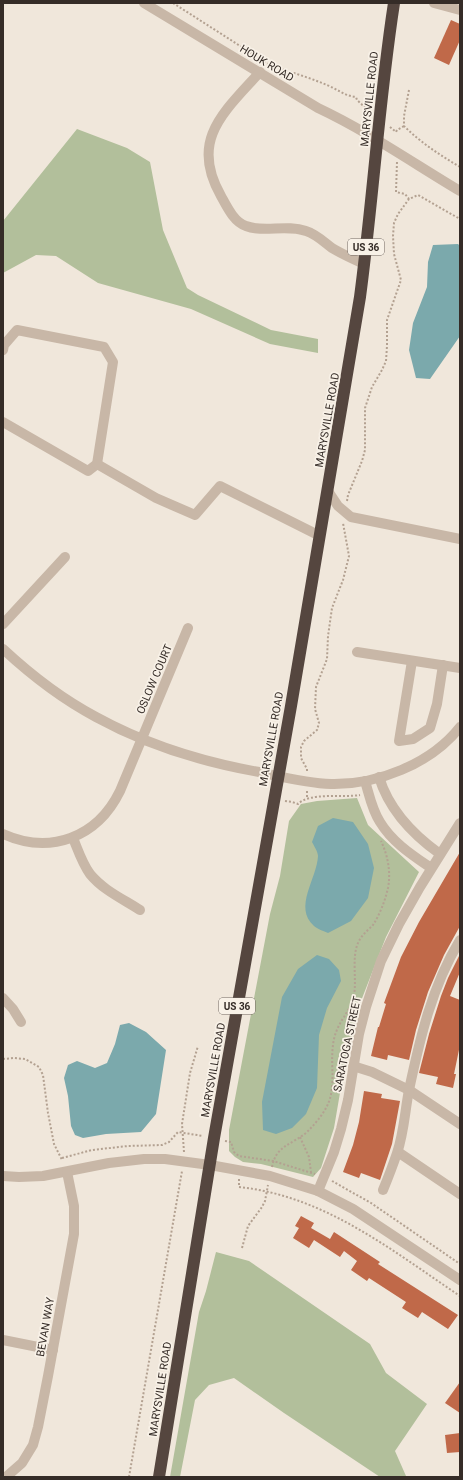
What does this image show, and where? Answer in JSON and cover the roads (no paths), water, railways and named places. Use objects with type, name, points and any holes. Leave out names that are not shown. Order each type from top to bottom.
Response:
[{"type":"highway","name":"MARYSVILLE ROAD","points":[[159,1477],[214,1138],[328,490],[360,297],[388,41],[394,3]]},
{"type":"street","name":"HOUK ROAD","points":[[144,3],[318,108],[378,141],[460,191]]},
{"type":"street","points":[[434,3],[460,10]]},
{"type":"street","points":[[260,72],[228,108],[212,132],[209,141],[208,158],[216,189],[236,219],[247,226],[258,228],[294,227],[308,232],[341,253],[364,264]]},
{"type":"street","points":[[3,350],[4,345],[17,330],[104,347],[113,362],[97,464],[88,471],[3,422]]},
{"type":"street","points":[[97,464],[156,498],[195,515],[220,486],[320,536]]},
{"type":"street","points":[[328,490],[344,513],[350,517],[460,539]]},
{"type":"street","points":[[3,624],[65,557]]},
{"type":"street","name":"OSLOW COURT","points":[[3,834],[22,841],[40,843],[58,842],[73,838],[84,832],[98,821],[114,802],[188,628]]},
{"type":"street","points":[[3,649],[41,682],[62,697],[107,723],[142,739],[168,750],[210,762],[306,782],[331,784],[365,781],[394,774],[416,763],[438,748],[460,727]]},
{"type":"street","points":[[357,652],[460,668]]},
{"type":"street","points":[[412,661],[399,741],[413,739],[430,728],[437,704],[443,666]]},
{"type":"street","points":[[378,777],[394,808],[409,829],[440,854]]},
{"type":"street","points":[[365,781],[364,794],[379,822],[388,834],[399,845],[431,868]]},
{"type":"street","name":"SARATOGA STREET","points":[[318,1191],[334,1152],[341,1129],[366,1007],[381,961],[399,924],[431,868],[460,823]]},
{"type":"street","points":[[73,838],[82,860],[90,873],[100,884],[140,910]]},
{"type":"street","points":[[383,1190],[398,1152],[409,1090],[426,1016],[437,986],[452,953],[460,940]]},
{"type":"street","points":[[3,998],[21,1022]]},
{"type":"street","points":[[353,1066],[372,1072],[409,1090],[459,1121]]},
{"type":"street","points":[[398,1152],[460,1194]]},
{"type":"street","points":[[3,1176],[43,1176],[124,1160],[165,1159],[210,1165],[270,1176],[318,1191],[353,1209],[460,1280]]},
{"type":"street","name":"BEVAN WAY","points":[[6,1477],[22,1463],[33,1445],[40,1420],[75,1220],[74,1206],[67,1172]]},
{"type":"street","points":[[3,1340],[53,1350]]},
{"type":"water","points":[[458,244],[460,246],[460,336],[430,379],[416,378],[409,350],[413,323],[427,287],[428,262],[433,245]]},
{"type":"water","points":[[333,818],[353,822],[368,844],[374,868],[368,898],[351,921],[328,933],[315,927],[308,918],[306,902],[317,865],[318,856],[312,842],[318,826]]},
{"type":"water","points":[[317,955],[329,959],[339,970],[341,981],[327,1008],[319,1035],[317,1088],[306,1114],[292,1128],[276,1134],[263,1130],[262,1102],[282,997],[298,969]]},
{"type":"water","points":[[129,1023],[146,1032],[166,1050],[156,1114],[141,1132],[106,1134],[83,1138],[75,1135],[71,1126],[68,1096],[64,1078],[68,1065],[77,1061],[95,1068],[107,1063],[115,1044],[120,1025]]}]
